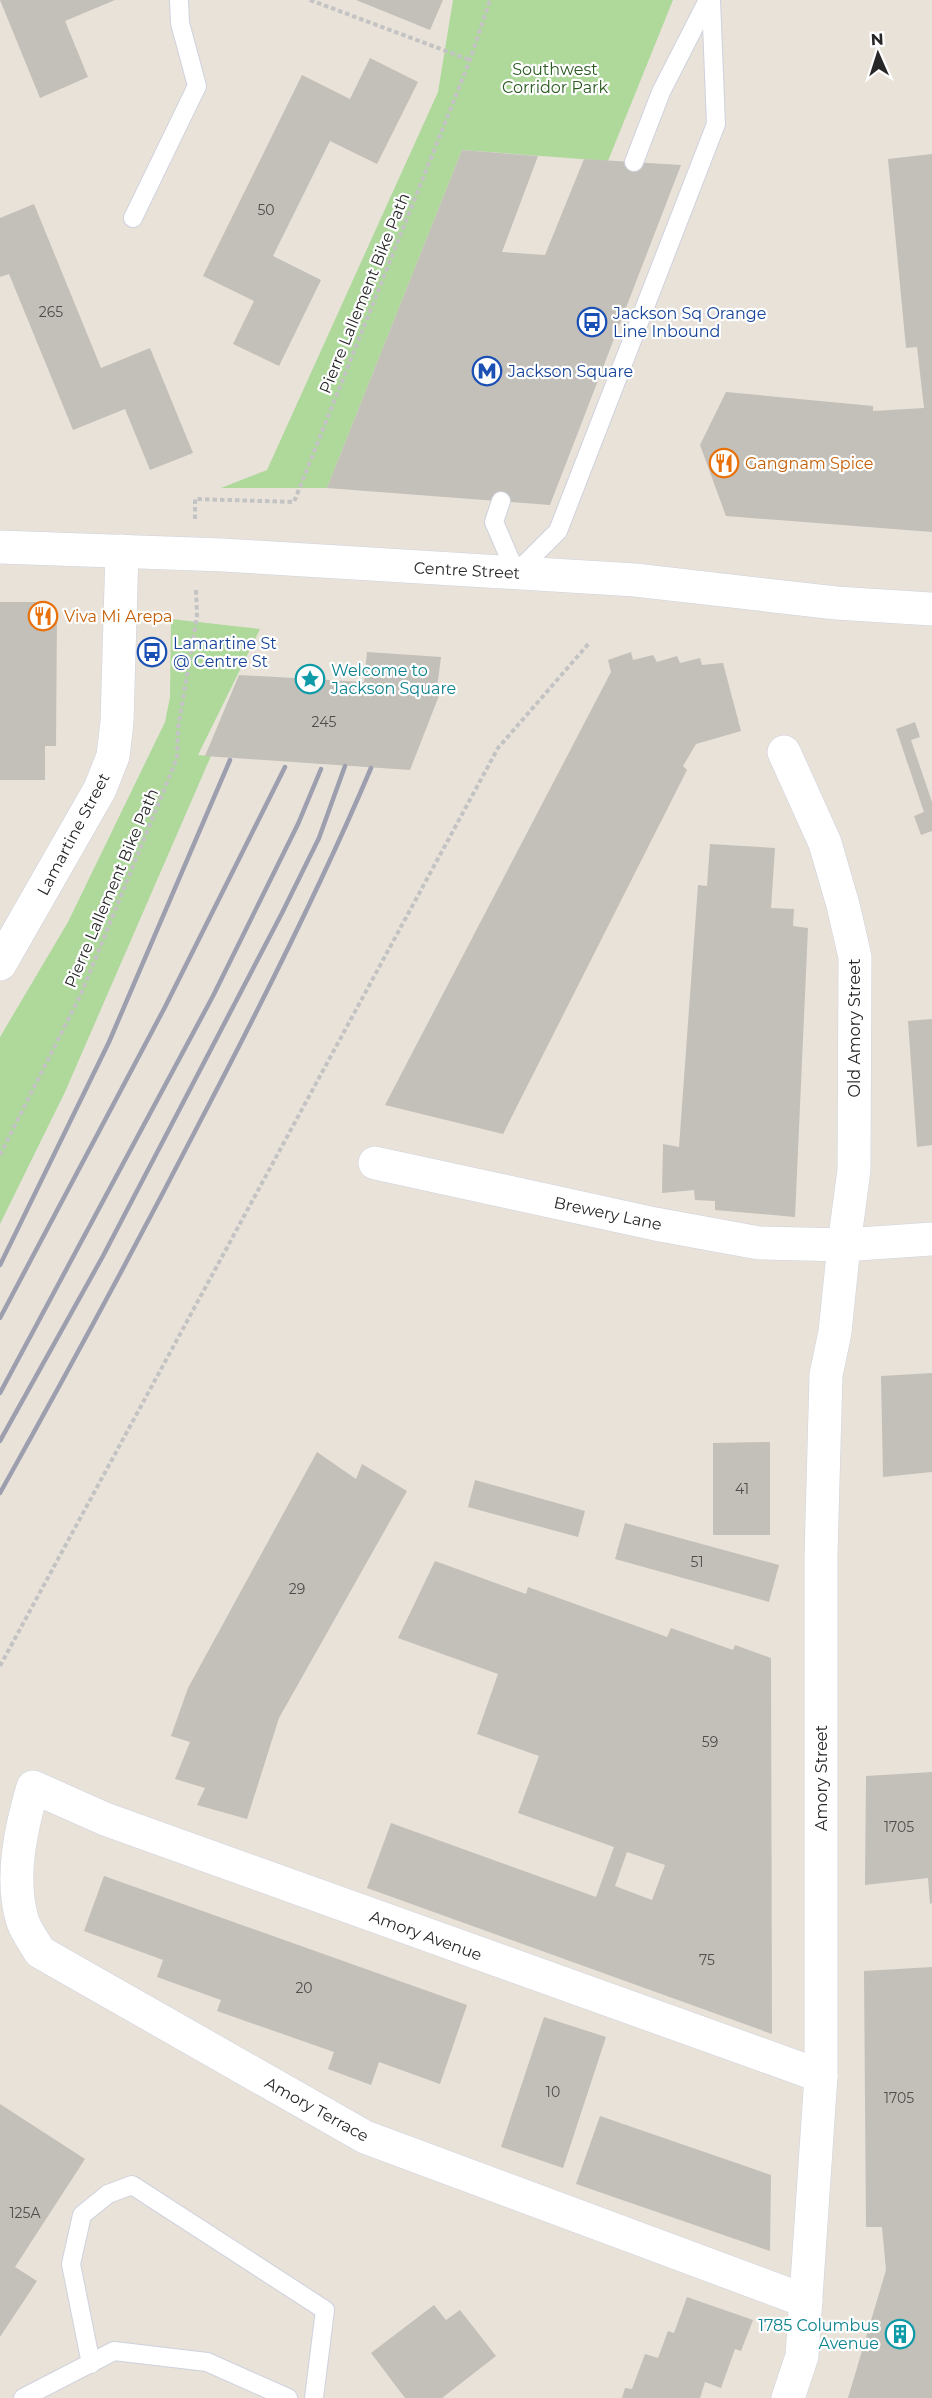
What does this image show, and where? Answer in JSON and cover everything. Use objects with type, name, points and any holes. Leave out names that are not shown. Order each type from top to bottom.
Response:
[{"type":"street","name":"Centre Street","points":[[0,547],[122,551],[635,580],[836,603],[932,609]]},
{"type":"street","name":"Lamartine Street","points":[[0,964],[100,789],[113,756],[117,722],[122,551]]},
{"type":"street","name":"Old Amory Street","points":[[784,752],[825,843],[855,957],[854,1170],[844,1245]]},
{"type":"street","name":"Brewery Lane","points":[[375,1163],[655,1224],[759,1243],[844,1245]]},
{"type":"street","points":[[844,1245],[932,1239]]},
{"type":"street","name":"Amory Street","points":[[788,2398],[802,2356],[822,2076],[821,1544],[826,1375],[835,1332],[844,1245]]},
{"type":"street","name":"Amory Avenue","points":[[33,1787],[105,1819],[822,2076]]},
{"type":"street","name":"Amory Terrace","points":[[33,1787],[21,1829],[18,1885],[22,1920],[40,1952],[365,2137],[806,2301]]},
{"type":"lane","points":[[133,218],[197,86],[180,23],[179,0]]},
{"type":"lane","points":[[634,162],[661,92],[709,0]]},
{"type":"lane","points":[[501,501],[494,522],[516,573],[558,531],[716,124],[709,0]]},
{"type":"lane","points":[[91,2364],[71,2264],[82,2215],[108,2194],[132,2185],[324,2310],[314,2398]]},
{"type":"lane","points":[[23,2398],[114,2352],[207,2362],[288,2398]]},
{"type":"path","points":[[310,0],[470,60]]},
{"type":"path","name":"Pierre Lallement Bike Path","points":[[195,500],[294,501],[470,60],[490,0]]},
{"type":"path","name":"Pierre Lallement Bike Path","points":[[0,1155],[81,994],[177,758],[178,728],[197,616]]},
{"type":"path","points":[[0,1666],[498,748],[590,642]]},
{"type":"green space","name":"Southwest Corridor Park","points":[[453,0],[673,0],[608,161],[462,150],[327,488],[221,488],[267,470],[438,92]]},
{"type":"green space","points":[[171,619],[260,629],[198,755],[211,756],[65,1092],[0,1224],[0,1037],[68,922],[165,722],[170,697]]},
{"type":"building","points":[[0,0],[115,0],[65,21],[88,77],[40,98]]},
{"type":"building","points":[[356,0],[443,0],[430,30]]},
{"type":"building","points":[[370,58],[418,82],[377,164],[330,141],[273,256],[321,280],[279,366],[233,344],[254,301],[203,276],[302,75],[350,99]]},
{"type":"building","name":"Jackson Square","points":[[462,150],[538,156],[502,252],[545,255],[584,159],[681,165],[550,505],[327,488]]},
{"type":"building","points":[[932,154],[932,532],[726,516],[700,445],[726,392],[873,406],[873,411],[924,408],[917,347],[906,348],[888,159]]},
{"type":"building","points":[[34,204],[101,368],[150,348],[193,453],[150,470],[125,409],[73,430],[9,274],[0,277],[0,218]]},
{"type":"building","points":[[0,602],[48,602],[57,610],[56,746],[45,746],[45,780],[0,780]]},
{"type":"building","points":[[367,652],[441,657],[437,688],[442,688],[410,770],[205,756],[239,675],[364,682]]},
{"type":"building","points":[[631,652],[633,660],[653,655],[657,662],[677,656],[680,663],[700,658],[702,665],[723,663],[741,731],[696,744],[683,766],[687,770],[503,1134],[385,1105],[611,672],[608,660]]},
{"type":"building","points":[[915,722],[920,737],[911,740],[932,802],[932,831],[921,835],[914,816],[924,812],[896,729]]},
{"type":"building","points":[[710,844],[775,848],[771,908],[794,909],[793,926],[808,928],[795,1217],[715,1210],[715,1201],[695,1200],[694,1190],[662,1193],[663,1144],[679,1147],[698,885],[707,886]]},
{"type":"building","points":[[932,1019],[932,1145],[917,1147],[908,1021]]},
{"type":"building","points":[[932,1373],[932,1472],[883,1477],[881,1376]]},
{"type":"building","points":[[770,1442],[770,1535],[713,1535],[713,1443]]},
{"type":"building","points":[[317,1452],[356,1479],[362,1464],[407,1491],[279,1718],[247,1819],[197,1805],[205,1788],[175,1779],[190,1742],[171,1736],[188,1688]]},
{"type":"building","points":[[475,1480],[585,1511],[578,1537],[468,1507]]},
{"type":"building","points":[[625,1523],[779,1565],[769,1602],[615,1559]]},
{"type":"building","points":[[435,1561],[526,1594],[528,1587],[667,1637],[671,1628],[733,1650],[735,1645],[771,1658],[772,2034],[367,1888],[391,1823],[596,1897],[614,1847],[518,1813],[539,1756],[477,1734],[498,1674],[398,1638]],"holes":[[[627,1852],[665,1865],[652,1900],[615,1886]]]},
{"type":"building","points":[[932,1772],[932,1903],[930,1904],[928,1878],[865,1885],[866,1776]]},
{"type":"building","points":[[104,1876],[467,2005],[440,2084],[379,2062],[371,2085],[328,2069],[334,2052],[217,2011],[221,2000],[157,1977],[163,1960],[84,1931]]},
{"type":"building","points":[[932,1967],[932,2398],[848,2398],[886,2270],[882,2227],[866,2227],[864,1971]]},
{"type":"building","points":[[544,2017],[606,2037],[563,2168],[501,2147]]},
{"type":"building","points":[[0,2104],[85,2159],[15,2267],[37,2281],[0,2337]]},
{"type":"building","points":[[600,2116],[771,2175],[770,2251],[576,2184]]},
{"type":"building","points":[[687,2297],[753,2320],[741,2351],[735,2349],[721,2388],[705,2382],[700,2398],[622,2398],[625,2388],[632,2389],[645,2354],[658,2358],[668,2331],[674,2333]]},
{"type":"building","points":[[434,2305],[446,2320],[460,2310],[496,2356],[442,2398],[405,2398],[371,2353]]},
{"type":"railway","points":[[0,1265],[109,1042],[230,760]]},
{"type":"railway","points":[[0,1441],[103,1256],[282,913],[319,838],[345,766]]},
{"type":"railway","points":[[0,1318],[165,1007],[285,767]]},
{"type":"railway","points":[[0,1493],[129,1257],[248,1029],[312,900],[371,768]]},
{"type":"railway","points":[[0,1393],[213,996],[298,824],[321,769]]},
{"type":"place","name":"Jackson Sq Orange Line Inbound","points":[[592,322]]},
{"type":"place","name":"Jackson Square","points":[[487,371]]},
{"type":"place","name":"Gangnam Spice","points":[[724,463]]},
{"type":"place","name":"Viva Mi Arepa","points":[[43,616]]},
{"type":"place","name":"Lamartine St @ Centre St","points":[[152,652]]},
{"type":"place","name":"Welcome to Jackson Square","points":[[310,679]]},
{"type":"place","name":"1785 Columbus Avenue","points":[[900,2334]]}]
